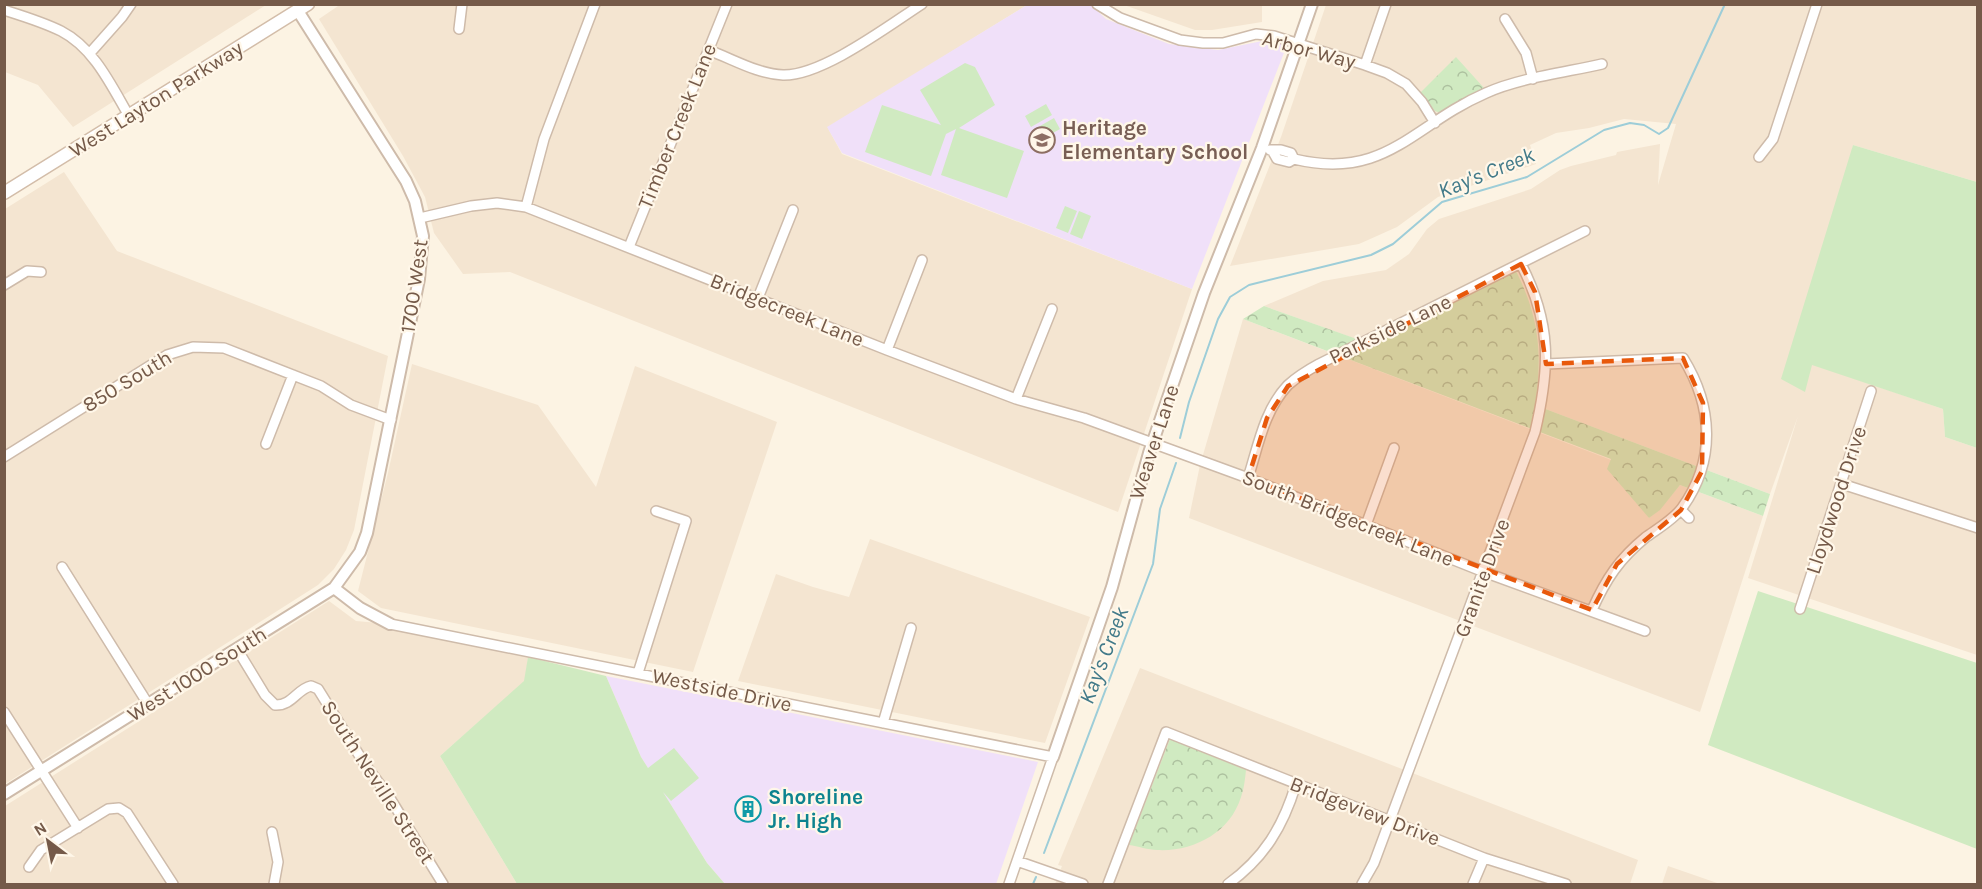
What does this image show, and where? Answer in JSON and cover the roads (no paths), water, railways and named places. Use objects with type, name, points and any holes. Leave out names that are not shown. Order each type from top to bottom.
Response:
[{"type":"main road","name":"West Layton Parkway","points":[[4,193],[300,7]]},
{"type":"street","points":[[90,53],[131,4]]},
{"type":"street","points":[[459,29],[462,4]]},
{"type":"street","name":"Timber Creek Lane","points":[[629,247],[727,4]]},
{"type":"street","points":[[708,50],[765,72],[783,75],[807,72],[829,63],[922,4]]},
{"type":"street","name":"Arbor Way","points":[[1097,4],[1120,18],[1180,40],[1203,43],[1223,42],[1256,34],[1274,36],[1365,65],[1387,73],[1406,84],[1422,102],[1435,123]]},
{"type":"street","name":"Weaver Lane","points":[[1009,885],[1112,587],[1152,444],[1206,287],[1267,150],[1312,4]]},
{"type":"street","points":[[1365,65],[1386,4]]},
{"type":"street","points":[[1759,157],[1773,139],[1817,4]]},
{"type":"street","points":[[526,207],[544,139],[594,5]]},
{"type":"street","name":"1700 West","points":[[300,7],[406,181],[420,218],[423,244],[419,279],[367,533],[360,552],[334,588]]},
{"type":"street","points":[[4,9],[61,31],[78,42],[90,53],[129,116]]},
{"type":"street","points":[[1505,19],[1526,53],[1533,80]]},
{"type":"street","points":[[1267,150],[1291,153],[1294,159],[1316,165],[1365,161],[1387,153],[1485,93],[1504,86],[1602,64]]},
{"type":"street","name":"Bridgecreek Lane","points":[[420,218],[471,206],[497,203],[526,207],[1016,399],[1084,418],[1152,444]]},
{"type":"street","points":[[758,298],[793,210]]},
{"type":"street","name":"Parkside Lane","points":[[1248,478],[1267,418],[1288,386],[1302,374],[1585,231]]},
{"type":"street","points":[[887,350],[922,260]]},
{"type":"street","name":"Granite Drive","points":[[1362,885],[1374,863],[1535,432],[1543,397],[1546,364],[1543,326],[1535,292],[1521,264]]},
{"type":"street","points":[[4,285],[27,271],[41,272]]},
{"type":"street","points":[[1016,399],[1052,309]]},
{"type":"street","name":"850 South","points":[[4,456],[167,355],[184,348],[204,346],[224,348],[293,375],[327,389],[351,405],[391,420]]},
{"type":"street","points":[[1546,364],[1683,358],[1695,377],[1703,403],[1707,427],[1702,471],[1681,510],[1633,548],[1617,564],[1603,585],[1592,610]]},
{"type":"street","points":[[266,444],[293,375]]},
{"type":"street","name":"Lloydwood Drive","points":[[1800,609],[1871,391]]},
{"type":"street","name":"South Bridgecreek Lane","points":[[1152,444],[1248,478],[1484,572],[1645,631]]},
{"type":"street","points":[[1366,525],[1394,448]]},
{"type":"street","points":[[1842,484],[1977,528]]},
{"type":"street","points":[[1681,510],[1689,518]]},
{"type":"street","points":[[638,673],[686,521],[656,511]]},
{"type":"street","points":[[62,567],[148,704]]},
{"type":"street","points":[[334,588],[360,608],[390,624]]},
{"type":"street","name":"West 1000 South","points":[[4,794],[334,588]]},
{"type":"street","name":"Westside Drive","points":[[390,624],[1053,757]]},
{"type":"street","points":[[883,723],[911,628]]},
{"type":"street","name":"South Neville Street","points":[[237,650],[265,695],[275,705],[289,702],[304,688],[311,686],[318,689],[364,763],[388,795],[443,885]]},
{"type":"street","points":[[4,712],[78,828]]},
{"type":"street","name":"Bridgeview Drive","points":[[1108,885],[1166,732],[1484,858],[1566,885]]},
{"type":"street","points":[[1228,885],[1248,869],[1269,846],[1296,784]]},
{"type":"street","points":[[29,867],[41,850],[108,809],[119,808],[127,813],[173,885]]},
{"type":"street","points":[[272,832],[279,862],[274,885]]},
{"type":"street","points":[[1473,885],[1484,858]]},
{"type":"street","points":[[1017,861],[1083,885]]},
{"type":"waterway","name":"Kay's Creek","points":[[1180,438],[1189,402],[1218,319],[1230,297],[1249,285],[1371,255],[1393,244],[1442,202],[1527,177],[1604,130],[1630,123],[1644,125],[1659,134],[1668,128],[1725,4]]},
{"type":"waterway","name":"Kay's Creek","points":[[1044,853],[1153,564],[1160,509],[1176,463]]},
{"type":"waterway","name":"Kay's Creek","points":[[1033,884],[1036,877]]},
{"type":"place","name":"Heritage Elementary School","points":[[1042,140]]},
{"type":"place","name":"Shoreline Jr. High","points":[[748,809]]}]
